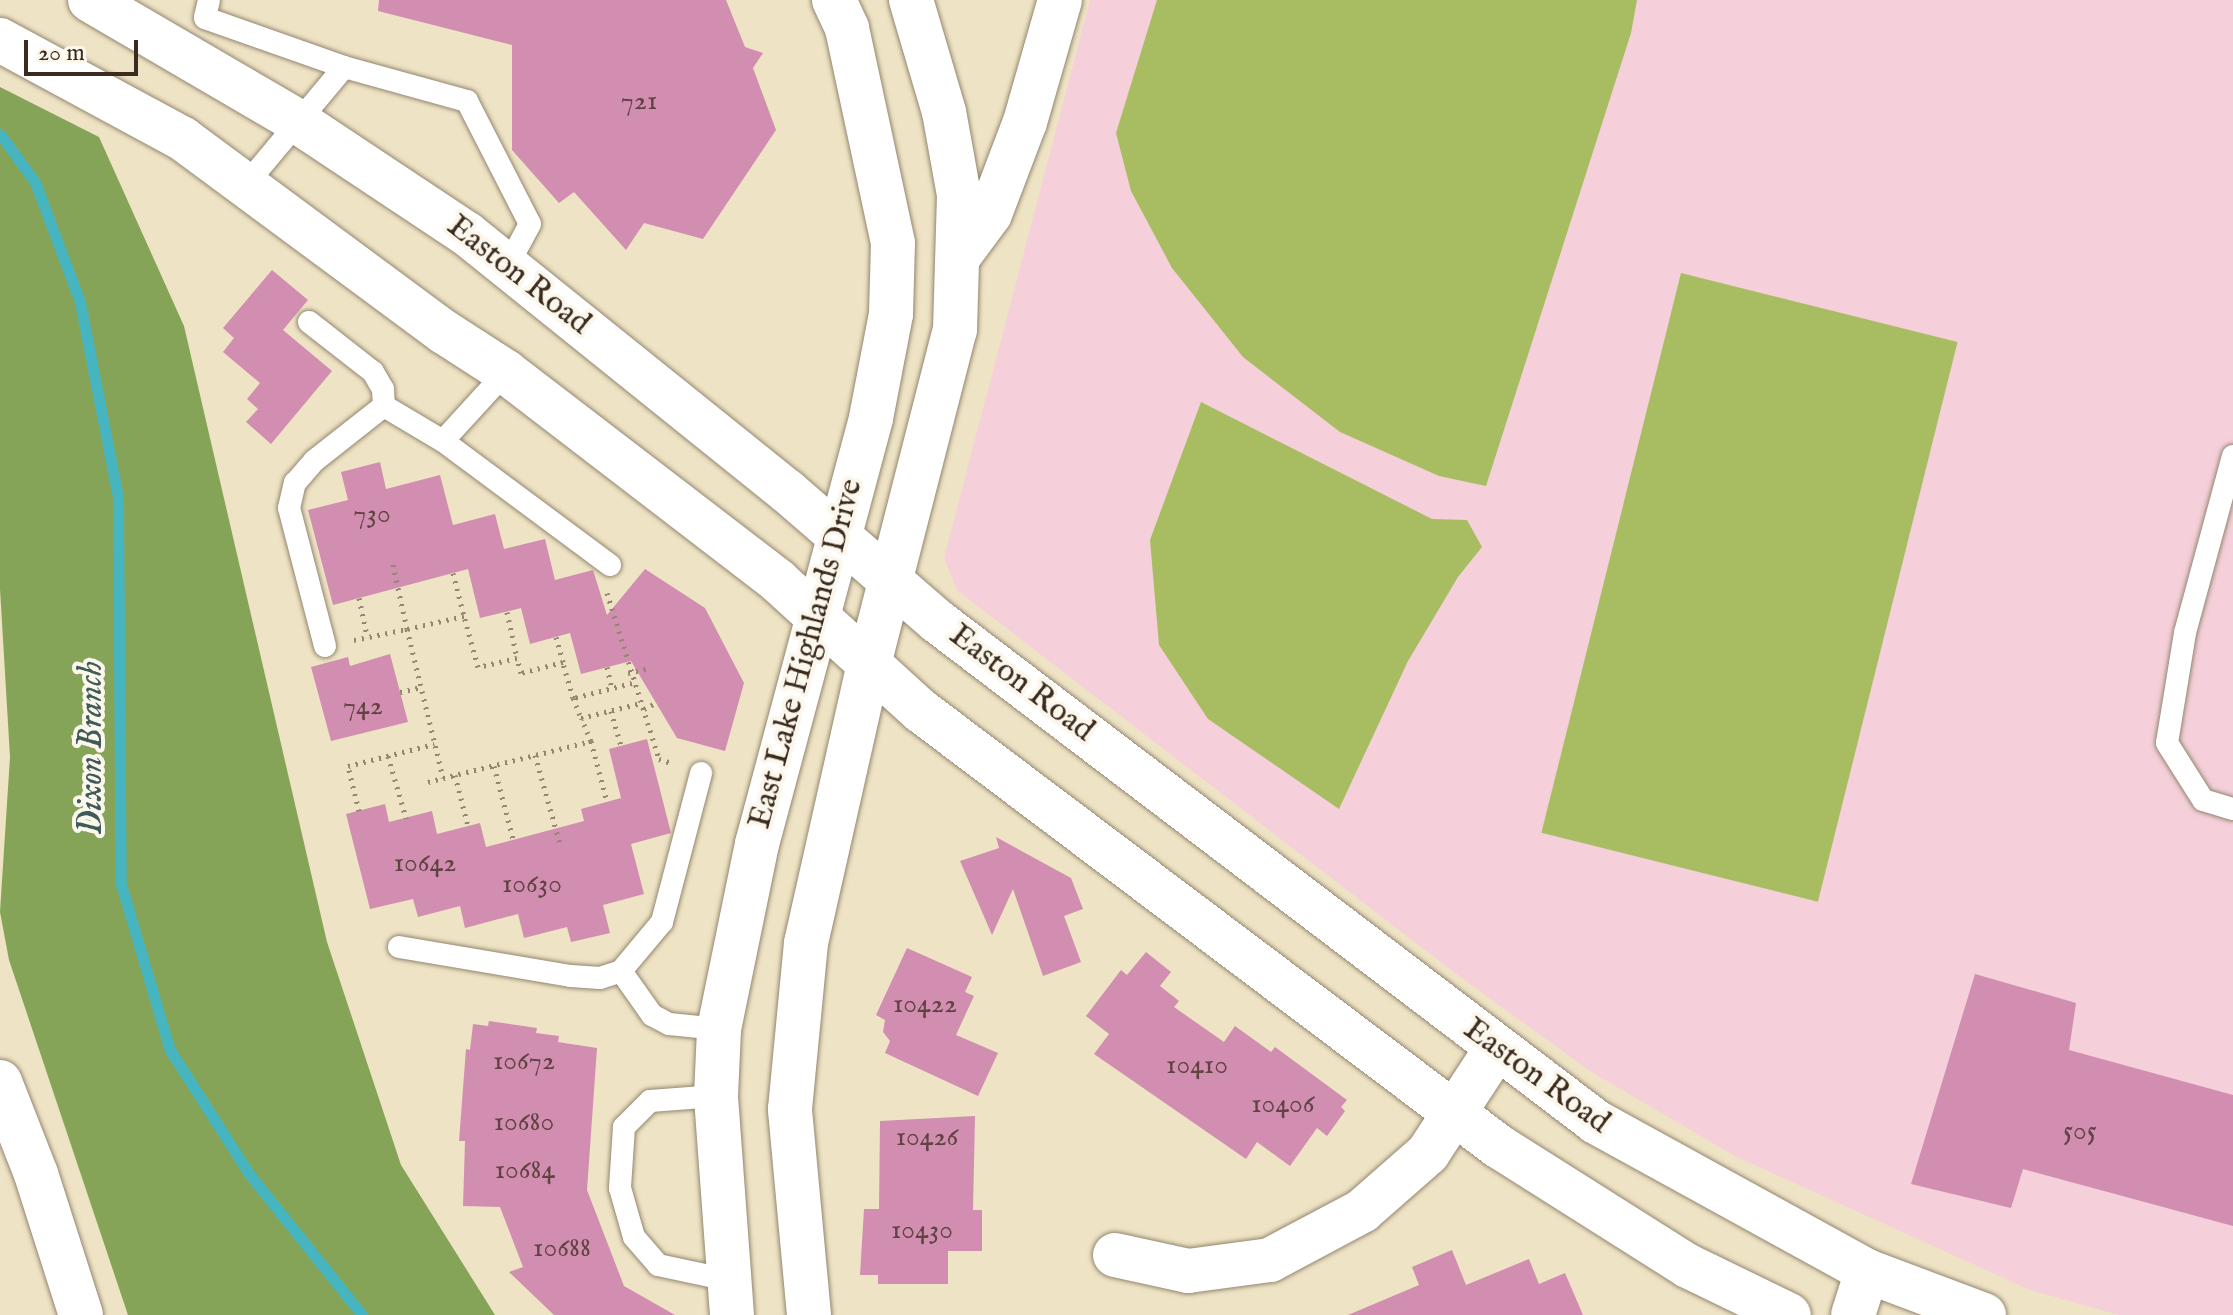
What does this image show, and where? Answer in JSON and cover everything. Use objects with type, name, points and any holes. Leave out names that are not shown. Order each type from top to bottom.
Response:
[{"type":"main road","name":"Easton Road","points":[[90,0],[297,121],[508,265],[839,535],[891,583],[1496,1049],[1645,1153],[1867,1271],[1984,1315]]},
{"type":"main road","name":"East Lake Highlands Drive","points":[[730,1298],[716,1096],[719,1029],[757,844],[871,418],[891,314],[893,243],[847,28],[834,0]]},
{"type":"main road","name":"East Lake Highlands Drive","points":[[809,1315],[790,1109],[796,1021],[819,877],[869,664],[955,330],[959,195],[947,126],[911,0]]},
{"type":"main road","points":[[959,256],[990,214],[1025,122],[1060,0]]},
{"type":"main road","points":[[0,40],[183,139],[248,182],[444,332],[506,372],[778,581],[869,664],[1088,841],[1455,1114],[1589,1208],[1688,1266],[1789,1315]]},
{"type":"main road","points":[[1115,1255],[1188,1271],[1270,1260],[1362,1211],[1428,1153],[1496,1049]]},
{"type":"main road","points":[[0,1082],[36,1174],[81,1315]]},
{"type":"main road","points":[[1853,1315],[1867,1271]]},
{"type":"lane","points":[[209,0],[205,18],[344,67],[467,101],[530,224],[508,265]]},
{"type":"lane","points":[[248,182],[344,67]]},
{"type":"lane","points":[[309,322],[373,372],[383,389],[384,406]]},
{"type":"lane","points":[[443,441],[506,372]]},
{"type":"lane","points":[[384,406],[443,441],[610,565]]},
{"type":"lane","points":[[325,646],[289,508],[295,483],[314,461],[384,406]]},
{"type":"lane","points":[[2233,456],[2185,633],[2167,743],[2203,800],[2233,809]]},
{"type":"lane","points":[[399,947],[571,976],[600,978],[621,971],[645,949],[662,922],[701,773]]},
{"type":"lane","points":[[621,971],[652,1015],[669,1024],[719,1029]]},
{"type":"lane","points":[[716,1096],[650,1101],[624,1127],[620,1188],[634,1237],[658,1265],[730,1298]]},
{"type":"path","points":[[392,560],[443,778]]},
{"type":"path","points":[[610,565],[604,583],[628,673],[643,706],[659,759],[701,773]]},
{"type":"path","points":[[453,573],[478,667],[517,658]]},
{"type":"path","points":[[359,598],[367,637]]},
{"type":"path","points":[[507,612],[521,673],[563,662]]},
{"type":"path","points":[[325,646],[464,616]]},
{"type":"path","points":[[556,637],[573,698],[591,741],[607,802]]},
{"type":"path","points":[[607,667],[612,688]]},
{"type":"path","points":[[628,673],[649,668]]},
{"type":"path","points":[[573,698],[632,683]]},
{"type":"path","points":[[400,692],[421,687]]},
{"type":"path","points":[[581,718],[656,703]]},
{"type":"path","points":[[611,711],[621,746]]},
{"type":"path","points":[[428,782],[591,741]]},
{"type":"path","points":[[359,811],[348,766],[434,744]]},
{"type":"path","points":[[535,755],[560,844]]},
{"type":"path","points":[[388,756],[406,818]]},
{"type":"path","points":[[494,766],[513,839]]},
{"type":"path","points":[[455,775],[468,826]]},
{"type":"shaded area","points":[[1090,0],[2233,0],[2233,1315],[2119,1315],[2030,1290],[1735,1156],[1590,1071],[1455,973],[957,590],[944,558]]},
{"type":"green space","points":[[1157,0],[1637,0],[1631,33],[1486,486],[1439,476],[1340,432],[1243,357],[1172,268],[1131,191],[1116,133]]},
{"type":"green space","points":[[0,87],[99,137],[184,326],[327,942],[401,1165],[495,1315],[128,1315],[9,960],[0,912],[10,757],[0,589]]},
{"type":"green space","points":[[1681,273],[1958,342],[1818,902],[1541,833]]},
{"type":"green space","points":[[1201,402],[1432,519],[1467,520],[1482,547],[1458,577],[1408,661],[1339,809],[1208,719],[1159,645],[1150,540]]},
{"type":"building","points":[[379,0],[726,0],[745,47],[763,53],[753,68],[776,130],[703,239],[644,223],[626,250],[574,192],[559,203],[512,150],[512,45],[378,11]]},
{"type":"building","points":[[272,270],[308,300],[283,330],[332,371],[271,444],[246,422],[258,409],[247,399],[260,383],[223,352],[234,338],[223,328]]},
{"type":"building","points":[[380,462],[386,489],[440,475],[453,525],[495,514],[504,549],[545,539],[555,580],[593,570],[607,615],[645,569],[705,608],[744,683],[725,751],[677,738],[631,661],[581,674],[570,633],[530,644],[521,608],[480,618],[468,569],[333,605],[308,510],[348,500],[341,472]]},
{"type":"building","points":[[390,654],[408,722],[331,741],[311,667],[348,657],[350,666]]},
{"type":"building","points":[[647,739],[671,833],[631,844],[644,894],[603,905],[610,933],[571,942],[567,927],[524,938],[518,914],[465,928],[460,906],[418,917],[413,899],[370,909],[346,814],[385,804],[389,822],[432,811],[437,834],[480,823],[486,847],[584,821],[581,809],[621,798],[609,749]]},
{"type":"building","points":[[996,837],[1071,878],[1083,909],[1064,916],[1081,962],[1043,976],[1013,889],[992,935],[960,861],[999,848]]},
{"type":"building","points":[[907,948],[972,977],[965,992],[974,996],[956,1035],[998,1053],[978,1096],[885,1053],[890,1041],[883,1032],[885,1020],[876,1015]]},
{"type":"building","points":[[1146,952],[1171,972],[1160,986],[1179,1001],[1174,1007],[1224,1042],[1235,1026],[1271,1052],[1275,1047],[1347,1100],[1341,1107],[1345,1111],[1327,1136],[1317,1128],[1290,1166],[1257,1142],[1246,1159],[1094,1054],[1109,1034],[1086,1016],[1121,970],[1127,975]]},
{"type":"building","points":[[1975,974],[2076,1003],[2069,1050],[2233,1095],[2233,1226],[2023,1169],[2011,1208],[1911,1184]]},
{"type":"building","points":[[489,1021],[537,1028],[536,1033],[559,1036],[558,1042],[597,1048],[587,1190],[624,1286],[675,1315],[554,1315],[509,1272],[523,1267],[500,1207],[463,1206],[465,1141],[459,1141],[466,1049],[470,1050],[473,1024],[488,1026]]},
{"type":"building","points":[[975,1116],[973,1210],[982,1210],[982,1251],[948,1251],[948,1284],[878,1284],[878,1275],[860,1275],[864,1209],[879,1209],[880,1121]]},
{"type":"building","points":[[1452,1250],[1466,1285],[1529,1259],[1539,1284],[1565,1273],[1583,1315],[1348,1315],[1419,1285],[1412,1267]]},
{"type":"waterway","name":"Dixon Branch","points":[[0,134],[35,182],[80,302],[118,498],[121,884],[170,1050],[250,1175],[362,1315]]}]
